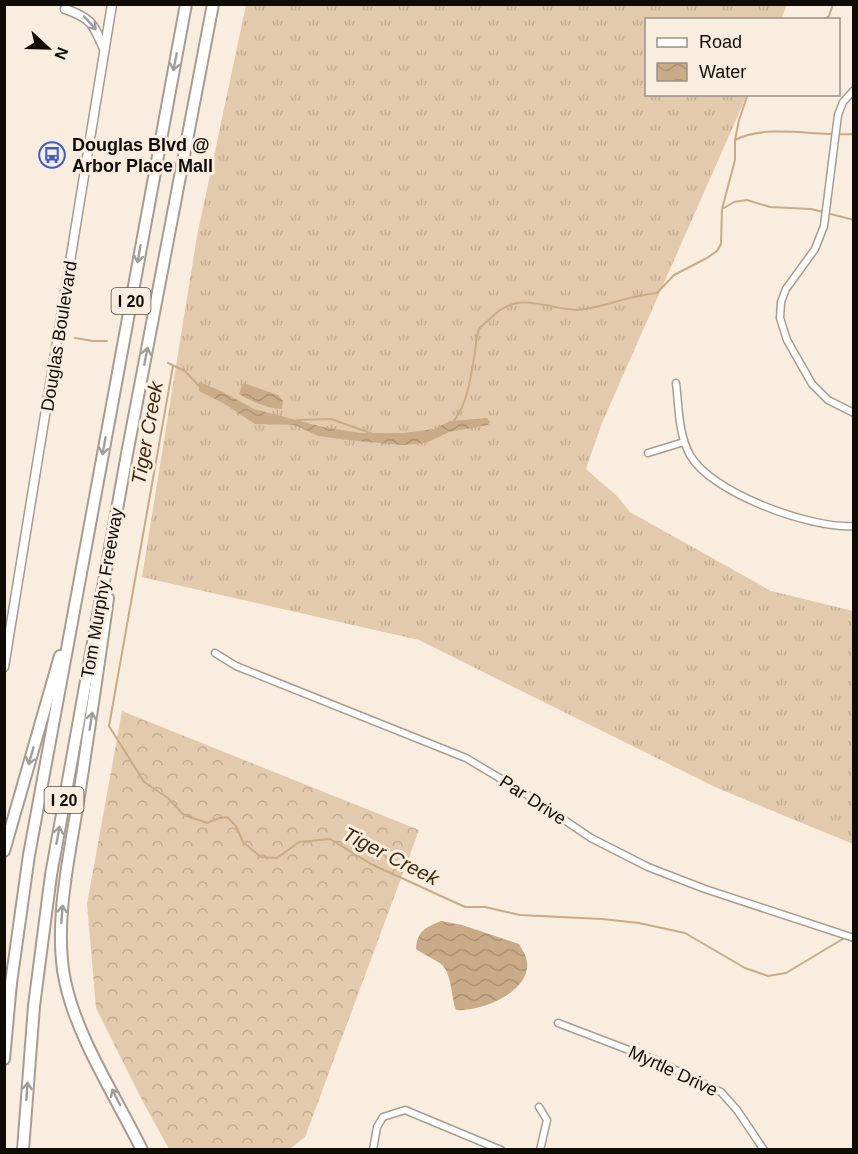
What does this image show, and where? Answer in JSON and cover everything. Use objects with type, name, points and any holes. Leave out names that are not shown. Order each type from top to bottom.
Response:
[{"type":"highway","name":"Tom Murphy Freeway","points":[[4,1059],[11,983],[24,887],[186,4]]},
{"type":"highway","name":"Tom Murphy Freeway","points":[[23,1149],[34,1006],[48,895],[127,454],[213,4]]},
{"type":"highway","points":[[127,454],[93,706],[66,877],[61,947],[65,979],[76,1016],[142,1149]]},
{"type":"highway","points":[[4,852],[76,598]]},
{"type":"main road","name":"Douglas Boulevard","points":[[4,667],[112,4]]},
{"type":"main road","points":[[64,9],[86,16],[94,26],[104,49]]},
{"type":"street","points":[[854,90],[843,102],[838,115],[824,226],[815,249],[786,289],[781,302],[780,318],[787,339],[812,384],[828,400],[854,413]]},
{"type":"street","points":[[676,383],[684,442],[698,467],[714,481],[780,511],[812,522],[832,526],[854,526]]},
{"type":"street","points":[[648,453],[684,442]]},
{"type":"street","name":"Par Drive","points":[[215,653],[236,666],[466,758],[523,792],[591,838],[648,867],[854,938]]},
{"type":"street","name":"Myrtle Drive","points":[[558,1023],[655,1060],[722,1092],[764,1149]]},
{"type":"street","points":[[539,1107],[547,1120],[540,1149]]},
{"type":"street","points":[[373,1149],[377,1127],[383,1117],[405,1110],[501,1149]]},
{"type":"green space","points":[[246,5],[787,5],[781,18],[645,18],[645,96],[747,96],[602,423],[586,469],[617,496],[630,512],[771,591],[853,611],[853,844],[717,788],[419,640],[142,577],[197,236]]},
{"type":"green space","points":[[122,711],[419,830],[305,1137],[290,1149],[169,1149],[96,1008],[87,904]]},
{"type":"water","points":[[199,382],[254,409],[323,427],[361,433],[405,433],[434,429],[450,421],[487,418],[490,422],[488,425],[449,432],[426,443],[402,445],[318,436],[295,425],[255,424],[223,403],[199,391]]},
{"type":"water","points":[[243,383],[278,395],[283,401],[282,409],[265,406],[239,394]]},
{"type":"water","points":[[441,921],[462,925],[519,944],[526,957],[527,969],[515,989],[492,1003],[467,1010],[456,1010],[445,968],[416,949],[418,938],[423,930]]},
{"type":"waterway","points":[[826,18],[833,4]]},
{"type":"waterway","points":[[453,422],[462,407],[468,389],[479,329],[504,308],[515,303],[527,302],[573,310],[585,309],[657,293],[674,275],[717,251],[721,244],[722,209],[735,160],[735,140],[747,96]]},
{"type":"waterway","points":[[735,140],[748,135],[777,131],[854,134]]},
{"type":"waterway","points":[[724,208],[734,202],[747,200],[770,207],[811,209],[854,220]]},
{"type":"waterway","points":[[75,338],[107,341]]},
{"type":"waterway","points":[[168,363],[185,371],[199,386]]},
{"type":"waterway","name":"Tiger Creek","points":[[173,366],[109,726],[144,782],[168,798],[184,815],[207,823],[227,817],[236,826],[243,842],[261,857],[277,858],[299,842],[330,839],[371,864],[465,907],[485,907],[520,915],[639,923],[685,933],[745,968],[768,976],[786,973],[846,937]]},
{"type":"waterway","points":[[297,420],[331,419],[373,434]]},
{"type":"place","name":"Douglas Blvd @ Arbor Place Mall","points":[[52,155]]}]
